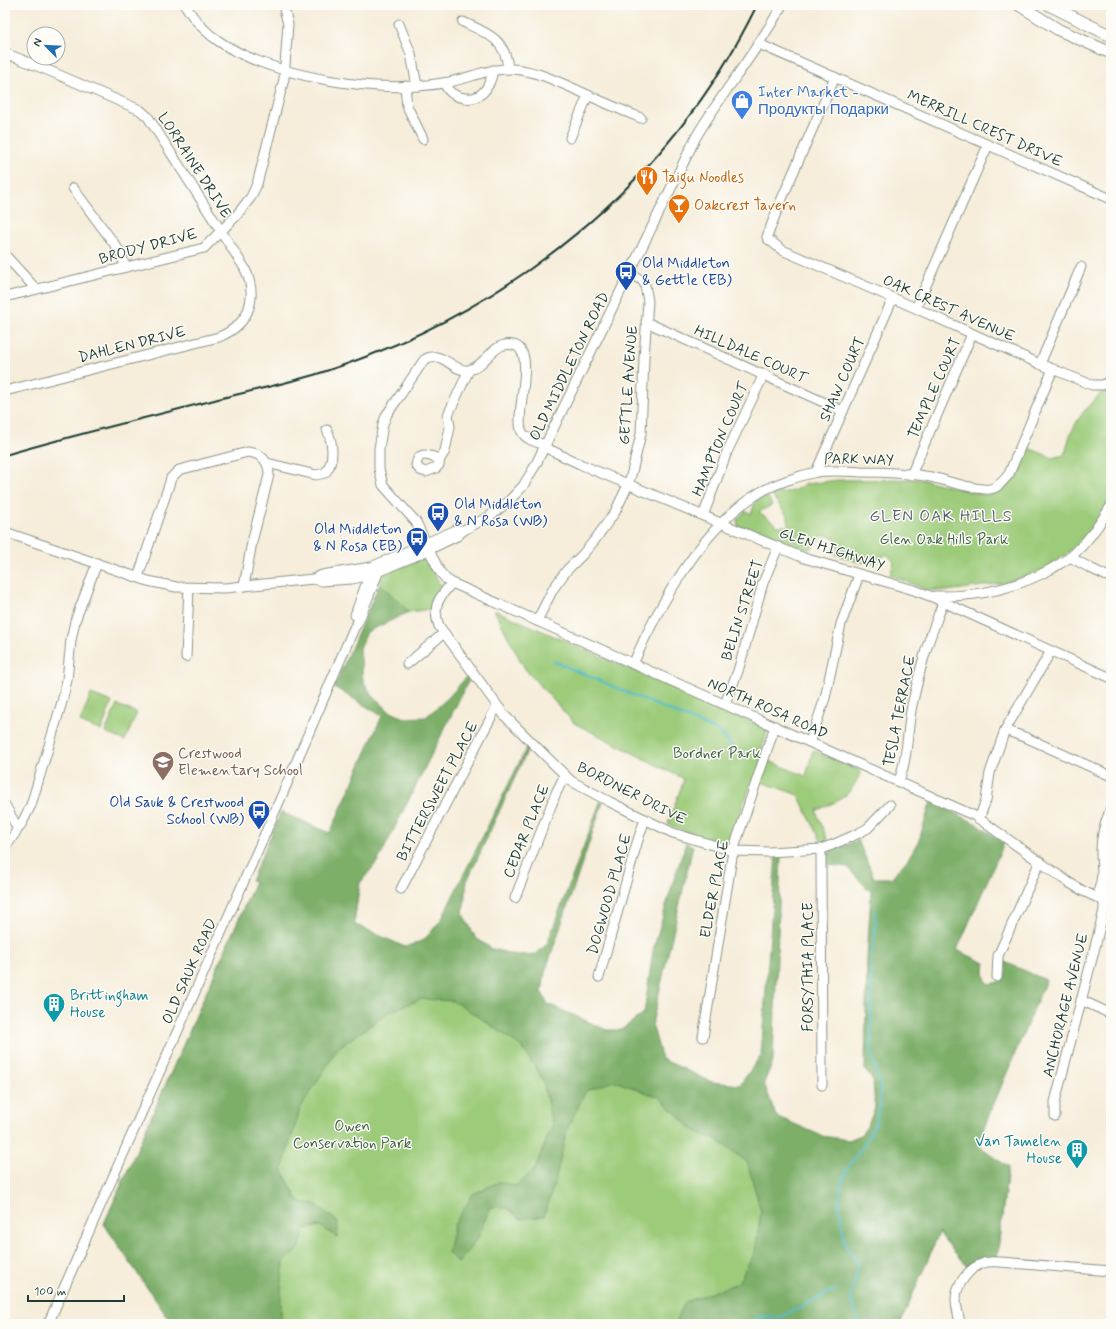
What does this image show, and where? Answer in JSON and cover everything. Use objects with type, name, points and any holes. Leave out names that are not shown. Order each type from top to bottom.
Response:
[{"type":"main road","points":[[1019,5],[1059,30],[1111,53]]},
{"type":"main road","points":[[1049,5],[1111,36]]},
{"type":"street","points":[[186,5],[208,33],[220,42],[245,55],[285,70],[324,79],[361,84],[417,86],[444,83],[493,70],[508,69],[541,74],[641,118]]},
{"type":"street","name":"BRODY DRIVE","points":[[5,297],[204,248],[222,232],[251,197],[257,184],[284,79],[284,62],[288,24],[283,5]]},
{"type":"street","name":"OLD MIDDLETON ROAD","points":[[313,579],[322,581],[352,579],[373,572],[427,547],[456,530],[464,530],[500,509],[516,494],[529,477],[545,446],[696,137],[720,99],[759,44],[782,5]]},
{"type":"street","points":[[463,22],[490,35],[497,41],[505,52],[508,69]]},
{"type":"street","points":[[399,24],[411,54],[417,86]]},
{"type":"street","name":"MERRILL CREST DRIVE","points":[[759,44],[1111,198]]},
{"type":"street","points":[[5,53],[5,64]]},
{"type":"street","name":"LORRAINE DRIVE","points":[[5,53],[52,72],[145,114],[155,126],[247,274],[252,294],[250,304]]},
{"type":"street","points":[[444,83],[447,90],[452,94],[467,99],[475,98],[482,94],[487,88],[492,79],[493,70]]},
{"type":"street","name":"OAK CREST AVENUE","points":[[835,77],[769,232],[767,237],[768,239],[782,250],[1040,364],[1092,385],[1096,386],[1109,382]]},
{"type":"street","points":[[405,86],[407,106],[423,139]]},
{"type":"street","points":[[570,138],[588,95]]},
{"type":"street","points":[[916,308],[988,145]]},
{"type":"street","points":[[73,188],[121,252],[125,267]]},
{"type":"street","points":[[5,255],[36,289]]},
{"type":"street","points":[[1040,364],[1081,267]]},
{"type":"street","name":"GETTLE AVENUE","points":[[537,621],[553,589],[583,554],[615,512],[628,484],[641,434],[648,301],[645,285],[642,280],[629,274]]},
{"type":"street","name":"SHAW COURT","points":[[816,472],[893,298]]},
{"type":"street","name":"DAHLEN DRIVE","points":[[5,391],[219,337],[236,328],[241,322],[250,304]]},
{"type":"street","name":"HILLDALE COURT","points":[[646,322],[843,411]]},
{"type":"street","name":"TEMPLE COURT","points":[[911,475],[972,334]]},
{"type":"street","name":"GLEN HIGHWAY","points":[[469,370],[474,368],[503,346],[513,346],[520,349],[523,353],[525,363],[520,407],[520,426],[525,436],[582,465],[804,558],[930,596],[1111,678]]},
{"type":"street","name":"NORTH ROSA ROAD","points":[[469,370],[460,368],[436,357],[430,357],[424,360],[387,414],[381,434],[378,461],[383,485],[416,522],[440,572],[446,579],[979,818],[1083,891],[1108,902]]},
{"type":"street","name":"PARK WAY","points":[[633,664],[650,629],[678,579],[690,561],[721,523],[744,503],[760,492],[816,472],[846,471],[911,475],[931,477],[983,489],[990,489],[1002,482],[1009,474],[1053,369]]},
{"type":"street","points":[[440,459],[445,452],[450,427],[448,415],[469,370]]},
{"type":"street","name":"HAMPTON COURT","points":[[703,516],[727,452],[764,374]]},
{"type":"street","points":[[267,463],[316,475],[325,472],[329,467],[332,450],[330,437],[327,430]]},
{"type":"street","points":[[138,577],[168,485],[175,474],[179,470],[248,452],[259,455],[265,459],[269,475],[252,542],[244,586]]},
{"type":"street","points":[[930,596],[966,595],[1015,585],[1036,577],[1070,557],[1077,551],[1090,536],[1111,506]]},
{"type":"street","name":"OLD MIDDLETON ROAD","points":[[5,532],[167,586],[189,588],[225,588],[313,579],[322,576],[373,572]]},
{"type":"street","name":"BELIN STREET","points":[[725,704],[738,670],[763,583],[778,547]]},
{"type":"street","points":[[1070,557],[1111,578]]},
{"type":"street","points":[[5,848],[18,829],[31,805],[62,702],[67,680],[71,640],[75,621],[97,563]]},
{"type":"street","name":"OLD SAUK ROAD","points":[[354,628],[354,618],[362,594],[373,572]]},
{"type":"street","name":"OLD SAUK ROAD","points":[[48,1324],[279,802],[354,628],[359,620],[373,572]]},
{"type":"street","points":[[810,742],[825,698],[842,624],[859,575]]},
{"type":"street","points":[[352,579],[360,588],[362,594]]},
{"type":"street","name":"BORDNER DRIVE","points":[[452,583],[441,595],[438,602],[435,612],[439,626],[497,706],[516,728],[571,781],[645,819],[673,832],[733,851],[769,852],[821,849],[832,846],[868,828],[890,805]]},
{"type":"street","points":[[186,658],[189,588]]},
{"type":"street","name":"TESLA TERRACE","points":[[899,781],[906,753],[912,708],[918,679],[924,656],[943,602]]},
{"type":"street","points":[[407,664],[444,633]]},
{"type":"street","points":[[979,818],[986,800],[990,774],[1005,730],[1051,651]]},
{"type":"street","name":"BITTERSWEET PLACE","points":[[401,888],[497,706]]},
{"type":"street","name":"ELDER PLACE","points":[[704,1037],[733,851],[775,726]]},
{"type":"street","points":[[1005,730],[1027,738],[1111,776]]},
{"type":"street","name":"CEDAR PLACE","points":[[514,898],[556,793],[565,775]]},
{"type":"street","points":[[5,806],[18,829]]},
{"type":"street","points":[[1108,902],[1099,889],[1102,880],[1102,835],[1111,808]]},
{"type":"street","name":"DOGWOOD PLACE","points":[[599,977],[645,819]]},
{"type":"street","points":[[1108,902],[1109,844],[1111,833]]},
{"type":"street","name":"FORSYTHIA PLACE","points":[[821,849],[822,1085]]},
{"type":"street","points":[[997,977],[998,956],[1040,861]]},
{"type":"street","name":"ANCHORAGE AVENUE","points":[[1055,1116],[1055,1102],[1104,910],[1108,902]]},
{"type":"street","points":[[1081,1000],[1111,1014]]},
{"type":"street","points":[[960,1324],[956,1298],[958,1290],[968,1273],[975,1267],[984,1263],[1000,1262],[1111,1271]]},
{"type":"green space","name":"Glen Oak Hills Park","points":[[1111,386],[1111,499],[1092,528],[1067,554],[1040,571],[1004,583],[947,591],[926,590],[890,575],[894,562],[887,554],[873,563],[857,562],[835,554],[838,549],[835,538],[824,535],[811,549],[795,549],[738,526],[737,520],[745,511],[751,514],[756,500],[768,497],[772,505],[759,512],[778,526],[789,526],[788,517],[771,494],[793,491],[806,484],[838,480],[920,479],[984,495],[993,494],[999,491],[1009,480],[1026,447],[1053,458],[1064,455],[1071,434],[1083,412],[1094,400]]},
{"type":"green space","points":[[421,559],[426,561],[441,585],[441,589],[434,600],[431,609],[409,612],[380,583],[384,574]]},
{"type":"green space","points":[[380,583],[409,612],[367,632],[360,648],[363,681],[372,695],[389,711],[404,718],[426,717],[448,698],[469,674],[471,676],[378,861],[360,883],[354,924],[405,947],[424,940],[441,920],[528,745],[529,747],[467,881],[463,914],[476,938],[492,949],[517,955],[536,954],[547,944],[601,800],[603,802],[545,972],[542,993],[548,1004],[607,1030],[621,1030],[644,1013],[653,950],[686,843],[693,846],[652,1024],[662,1059],[712,1082],[740,1085],[761,1055],[776,856],[781,856],[773,1061],[764,1083],[776,1116],[822,1136],[849,1140],[861,1135],[868,1125],[875,1108],[873,1081],[865,1070],[867,958],[871,892],[847,867],[823,864],[825,854],[858,840],[874,878],[891,878],[908,859],[919,840],[931,801],[977,824],[1004,843],[957,950],[985,963],[985,977],[989,984],[998,982],[1004,978],[1006,971],[1005,962],[1046,980],[977,1144],[1008,1167],[997,1257],[979,1260],[967,1267],[939,1233],[900,1324],[675,1324],[685,1302],[738,1283],[755,1252],[761,1211],[747,1162],[717,1140],[693,1130],[659,1097],[614,1081],[586,1091],[567,1129],[555,1182],[544,1216],[520,1219],[507,1208],[490,1207],[478,1238],[458,1263],[448,1252],[454,1225],[473,1194],[499,1182],[516,1186],[535,1169],[552,1126],[543,1080],[522,1047],[453,1001],[421,999],[389,1012],[338,1048],[300,1109],[282,1170],[299,1202],[315,1204],[338,1222],[338,1238],[320,1226],[305,1229],[299,1249],[284,1262],[281,1291],[282,1324],[172,1324],[104,1224],[255,883],[251,881],[281,812],[330,833],[382,716],[334,687]]},
{"type":"green space","name":"Bordner Park","points":[[494,610],[768,729],[759,757],[806,776],[813,750],[861,771],[853,787],[844,797],[816,811],[828,841],[822,843],[798,795],[753,779],[728,845],[685,832],[668,824],[684,779],[574,723],[525,669]]},
{"type":"green space","points":[[91,694],[112,702],[101,731],[80,722]]},
{"type":"green space","points":[[117,705],[137,713],[125,741],[105,732]]},
{"type":"green space","name":"Owen Conservation Park","points":[[255,882],[953,1200],[1008,1167],[997,1257],[979,1260],[967,1267],[939,1233],[900,1324],[172,1324],[104,1224]]},
{"type":"waterway","points":[[553,661],[720,732],[731,745],[747,758]]},
{"type":"waterway","points":[[859,1324],[850,1295],[856,1278],[857,1261],[845,1245],[839,1205],[840,1188],[846,1171],[865,1143],[876,1122],[880,1103],[880,1082],[871,1050],[871,960],[876,927],[875,907]]},
{"type":"waterway","points":[[750,1324],[760,1316],[781,1317],[836,1289]]},
{"type":"railway","points":[[5,455],[320,373],[389,347],[455,315],[518,277],[576,234],[630,184],[678,130],[721,70],[757,5]]},
{"type":"place","name":"Inter Market - Продукты Подарки","points":[[742,120]]},
{"type":"place","name":"Taigu Noodles","points":[[647,196]]},
{"type":"place","name":"Oakcrest Tavern","points":[[679,224]]},
{"type":"place","name":"Old Middleton & Gettle (EB)","points":[[626,292]]},
{"type":"place","name":"Old Middleton & N Rosa (WB)","points":[[438,532]]},
{"type":"place","name":"Old Middleton & N Rosa (EB)","points":[[417,558]]},
{"type":"place","name":"Crestwood Elementary School","points":[[163,782]]},
{"type":"place","name":"Old Sauk & Crestwood School (WB)","points":[[259,830]]},
{"type":"place","name":"Brittingham House","points":[[54,1024]]},
{"type":"place","name":"Van Tamelen House","points":[[1077,1170]]},
{"type":"district","name":"GLEN OAK HILLS","points":[[941,515]]}]
